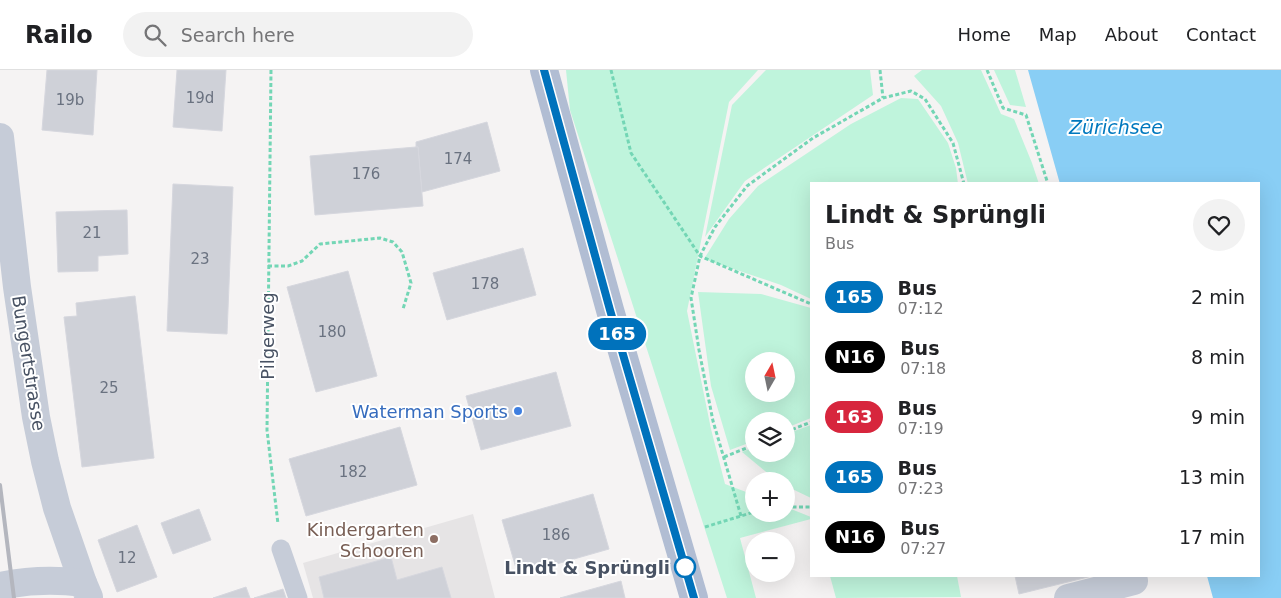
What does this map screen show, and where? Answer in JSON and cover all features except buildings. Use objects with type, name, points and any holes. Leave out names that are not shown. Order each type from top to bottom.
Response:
[{"type":"main road","points":[[544,70],[613,319],[694,598]]},
{"type":"street","name":"Bungertstrasse","points":[[0,137],[16,278],[36,418],[57,508],[86,590]]},
{"type":"street","points":[[1068,598],[1138,579]]},
{"type":"street","points":[[0,586],[26,581],[50,580],[86,590]]},
{"type":"lane","points":[[281,549],[298,598]]},
{"type":"path","name":"Pilgerweg","points":[[271,70],[267,430],[281,549]]},
{"type":"path","points":[[611,70],[631,153],[700,256],[810,304]]},
{"type":"path","points":[[880,70],[883,98]]},
{"type":"path","points":[[987,70],[1003,108],[1026,115],[1047,182]]},
{"type":"path","points":[[741,516],[713,421],[691,298],[700,256],[715,227],[748,186],[813,138],[883,98],[912,91],[925,99],[953,143],[963,182]]},
{"type":"path","points":[[268,266],[288,266],[302,261],[320,244],[380,238],[393,242],[402,252],[411,283],[403,308]]},
{"type":"path","points":[[795,428],[810,422]]},
{"type":"path","points":[[724,457],[745,449]]},
{"type":"path","points":[[795,507],[810,507]]},
{"type":"path","points":[[676,536],[745,515]]},
{"type":"shaded area","name":"Kindergarten Schooren","points":[[473,514],[495,598],[313,598],[303,563]]},
{"type":"green space","points":[[566,70],[758,70],[729,102],[687,311],[711,429],[725,484],[745,492],[745,522],[795,522],[795,511],[810,517],[810,519],[762,532],[745,532],[745,537],[740,538],[745,557],[745,582],[752,582],[756,598],[727,598],[570,110]]},
{"type":"green space","points":[[766,70],[870,70],[873,95],[745,181],[705,237],[732,105]]},
{"type":"green space","points":[[922,70],[981,70],[1001,114],[1014,119],[1038,182],[968,182],[958,143],[941,106],[914,76]]},
{"type":"green space","points":[[994,70],[1015,70],[1026,107],[1010,105]]},
{"type":"green space","points":[[901,98],[918,99],[948,143],[956,168],[958,182],[810,182],[810,299],[781,285],[704,259],[729,219],[758,186],[851,124]]},
{"type":"green space","points":[[698,292],[761,294],[810,308],[810,418],[795,424],[795,412],[745,412],[745,444],[730,450],[711,386]]},
{"type":"green space","points":[[810,425],[810,498],[795,490],[795,472],[766,472],[754,462],[795,462],[795,431]]},
{"type":"green space","points":[[830,577],[957,577],[961,597],[836,598]]},
{"type":"water","name":"Zürichsee","points":[[1028,70],[1281,70],[1281,598],[1213,598],[1207,577],[1260,577],[1260,182],[1059,182]]},
{"type":"railway","points":[[0,485],[14,598]]},
{"type":"bus line","name":"165","points":[[544,70],[610,310],[694,598]]},
{"type":"place","name":"Waterman Sports","points":[[518,411]]},
{"type":"place","name":"Kindergarten Schooren","points":[[434,539]]},
{"type":"place","name":"Lindt & Sprüngli","points":[[685,567]]}]
